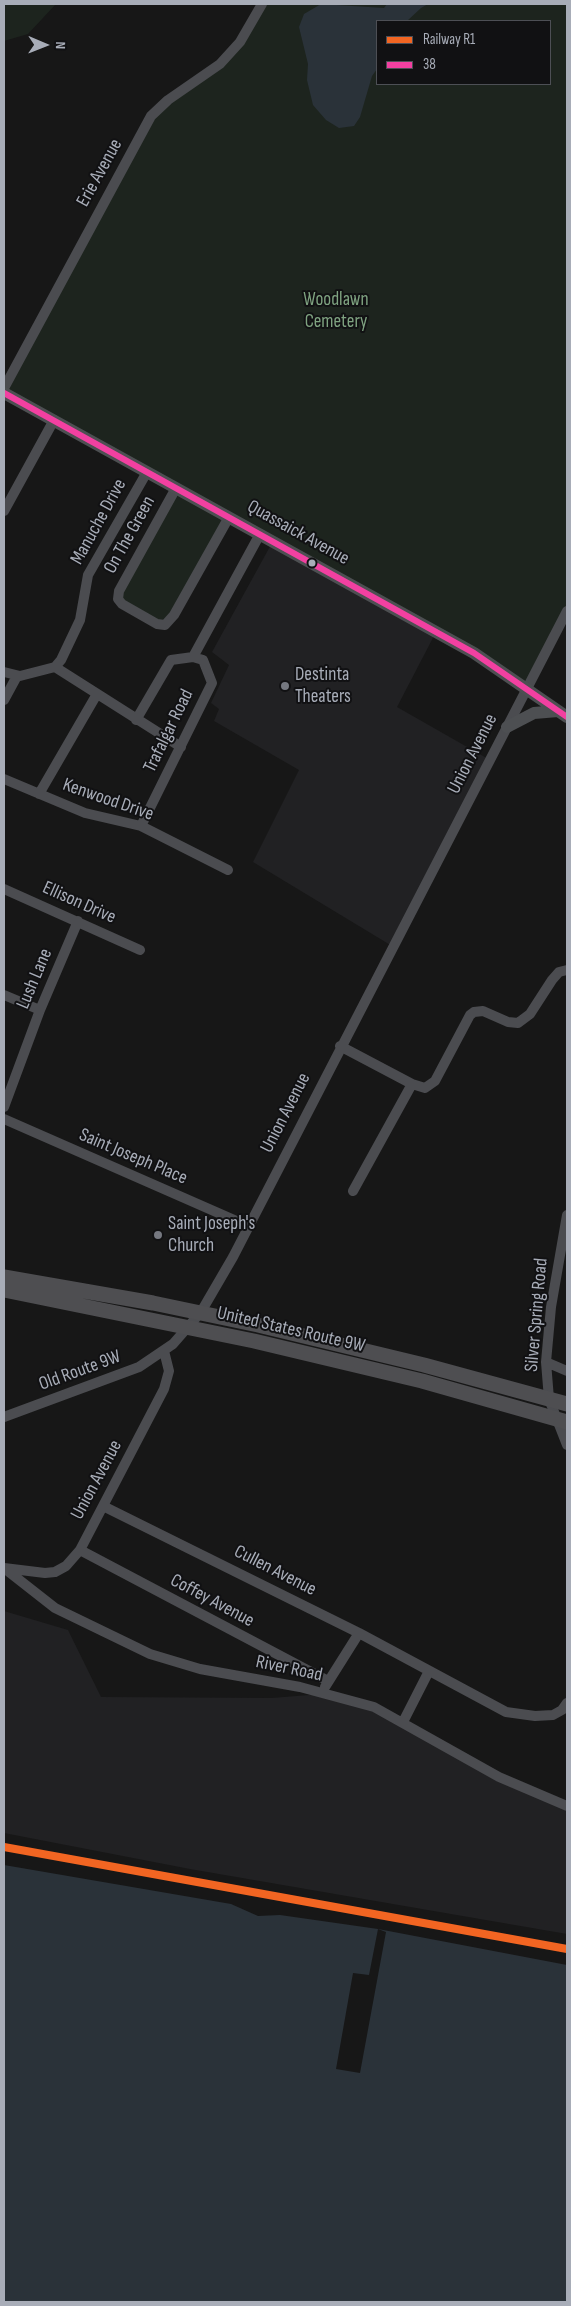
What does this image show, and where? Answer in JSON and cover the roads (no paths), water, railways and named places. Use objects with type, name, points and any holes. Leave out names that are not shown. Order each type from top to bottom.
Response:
[{"type":"highway","name":"United States Route 9W","points":[[4,1276],[201,1312],[387,1356],[567,1404]]},
{"type":"highway","name":"United States Route 9W","points":[[4,1290],[189,1327],[412,1379],[562,1420]]},
{"type":"main road","name":"Quassaick Avenue","points":[[4,393],[474,653],[563,714]]},
{"type":"main road","points":[[507,727],[526,715],[542,711],[563,714]]},
{"type":"street","name":"Erie Avenue","points":[[4,388],[152,116],[168,100],[220,64],[240,42],[262,4]]},
{"type":"street","points":[[4,511],[54,420]]},
{"type":"street","name":"Manuche Drive","points":[[55,667],[61,660],[80,620],[88,575],[147,472]]},
{"type":"street","name":"On The Green","points":[[176,488],[119,591],[118,599],[122,604],[157,624],[165,625],[174,615],[229,516]]},
{"type":"street","points":[[136,720],[168,663],[178,658],[193,657],[260,534]]},
{"type":"street","name":"Union Avenue","points":[[4,1568],[45,1573],[55,1572],[66,1566],[80,1550],[164,1389],[169,1370],[164,1352],[201,1312],[248,1226],[567,611]]},
{"type":"street","name":"Trafalgar Road","points":[[140,826],[212,683],[203,660],[193,657]]},
{"type":"street","points":[[4,672],[17,676],[55,667],[181,747]]},
{"type":"street","points":[[4,700],[17,676]]},
{"type":"street","points":[[39,794],[97,694]]},
{"type":"street","name":"Kenwood Drive","points":[[4,779],[85,812],[140,826],[228,870]]},
{"type":"street","name":"Ellison Drive","points":[[4,889],[140,950]]},
{"type":"street","name":"Lush Lane","points":[[4,1107],[40,1010],[78,921]]},
{"type":"street","points":[[340,1046],[412,1084],[425,1088],[435,1081],[463,1028],[474,1012],[483,1011],[508,1022],[518,1023],[530,1014],[552,980],[560,972],[567,970]]},
{"type":"street","points":[[4,995],[40,1010]]},
{"type":"street","points":[[353,1191],[412,1084]]},
{"type":"street","name":"Saint Joseph Place","points":[[4,1119],[248,1226]]},
{"type":"street","name":"Silver Spring Road","points":[[567,1215],[551,1307],[546,1362],[549,1399],[562,1420],[567,1445]]},
{"type":"street","name":"Old Route 9W","points":[[4,1417],[123,1374],[164,1352]]},
{"type":"street","points":[[546,1362],[567,1371]]},
{"type":"street","name":"Cullen Avenue","points":[[103,1506],[359,1633],[429,1670]]},
{"type":"street","name":"Coffey Avenue","points":[[80,1550],[328,1681]]},
{"type":"street","name":"River Road","points":[[4,1568],[55,1608],[150,1654],[200,1669],[300,1687],[374,1707],[499,1777],[567,1806]]},
{"type":"street","points":[[321,1694],[359,1633]]},
{"type":"street","points":[[403,1722],[429,1670],[506,1712],[535,1716],[553,1715],[562,1710],[567,1703]]},
{"type":"rail line","name":"R1","points":[[4,1847],[567,1949]]},
{"type":"place","name":"Destinta Theaters","points":[[285,686]]},
{"type":"place","name":"Saint Joseph's Church","points":[[158,1235]]},
{"type":"park label","name":"Woodlawn Cemetery","points":[[336,311]]}]
